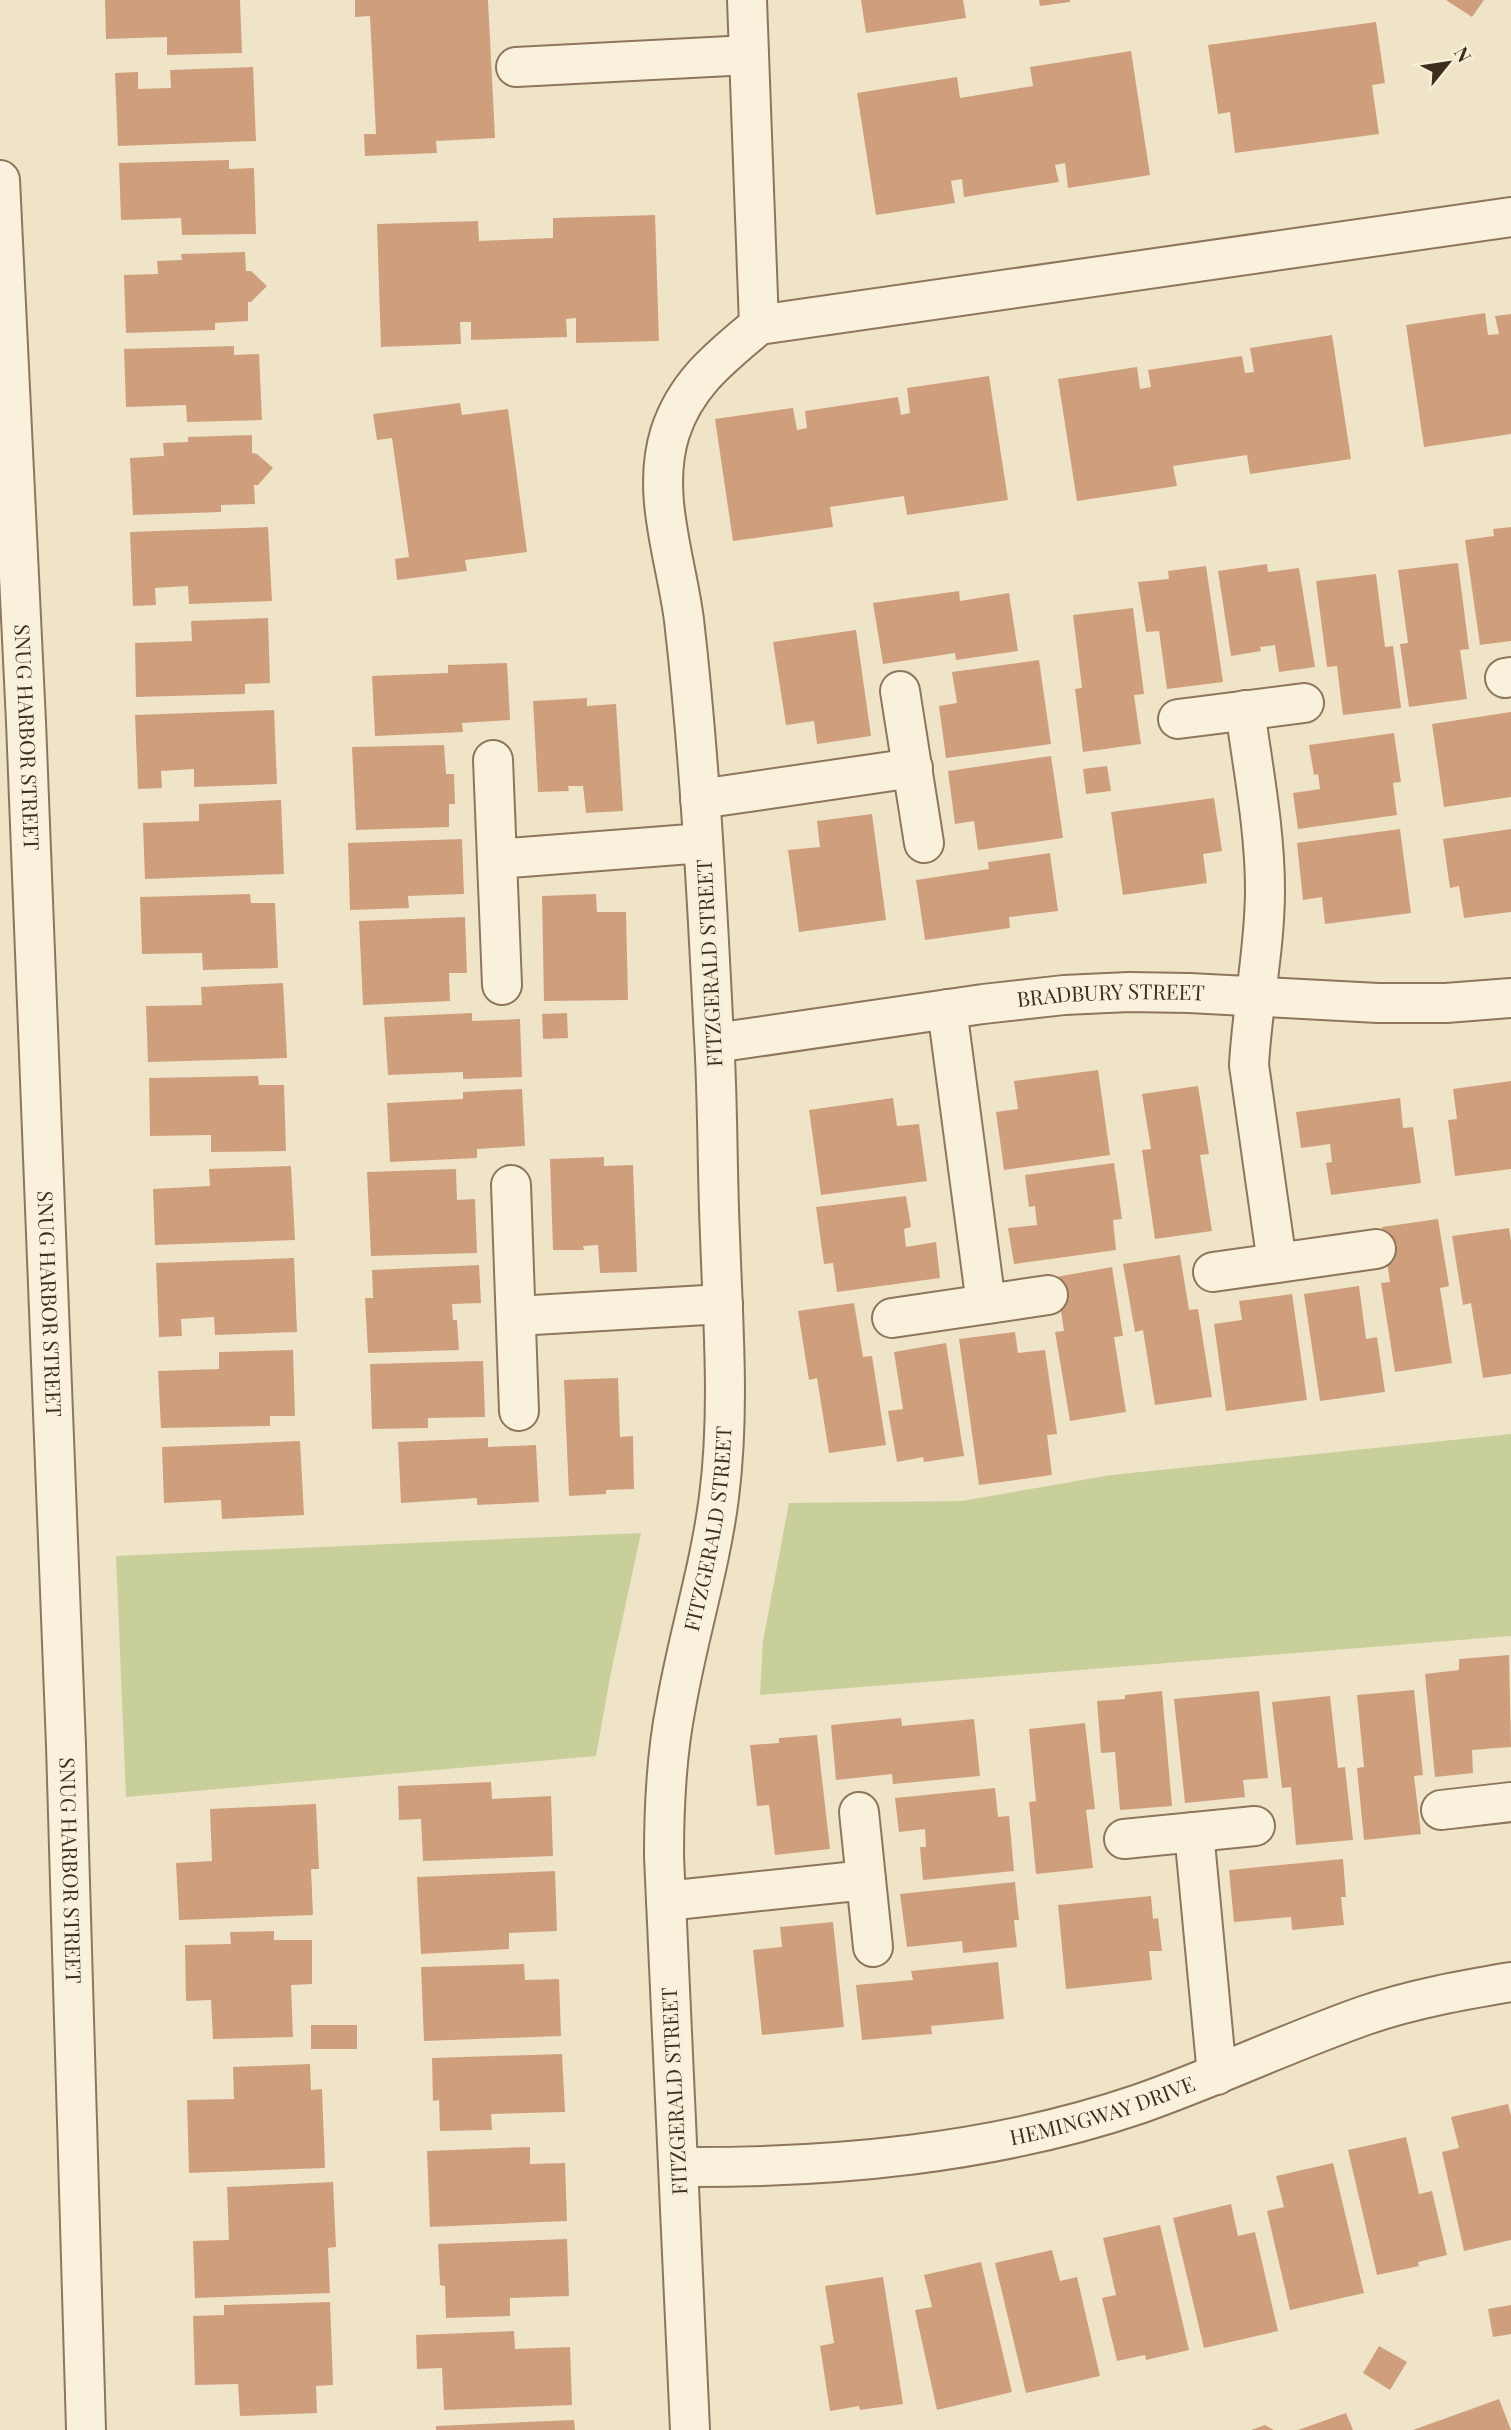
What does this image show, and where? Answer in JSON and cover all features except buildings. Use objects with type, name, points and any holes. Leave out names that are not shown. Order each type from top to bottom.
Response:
[{"type":"street","points":[[747,0],[760,325],[1511,217]]},
{"type":"street","points":[[516,67],[749,55]]},
{"type":"street","name":"SNUG HARBOR STREET","points":[[0,180],[13,724],[66,1745],[86,2430]]},
{"type":"street","name":"FITZGERALD STREET","points":[[690,2430],[664,1803],[668,1753],[676,1705],[712,1540],[723,1456],[723,1304],[715,1043],[704,843],[684,624],[663,498],[663,463],[671,430],[687,395],[711,365],[760,325]]},
{"type":"street","points":[[901,691],[924,843]]},
{"type":"street","points":[[1178,719],[1304,703]]},
{"type":"street","points":[[1245,710],[1264,861],[1265,892],[1249,1065],[1277,1263]]},
{"type":"street","points":[[493,760],[502,985]]},
{"type":"street","points":[[700,799],[912,768]]},
{"type":"street","points":[[497,859],[704,843]]},
{"type":"street","name":"BRADBURY STREET","points":[[715,1043],[1064,995],[1129,992],[1255,995],[1378,1003],[1446,1003],[1511,998]]},
{"type":"street","points":[[947,1009],[986,1304]]},
{"type":"street","points":[[511,1185],[519,1411]]},
{"type":"street","points":[[1213,1272],[1376,1249]]},
{"type":"street","points":[[892,1318],[1048,1294]]},
{"type":"street","points":[[516,1316],[723,1304]]},
{"type":"street","points":[[1441,1810],[1511,1802]]},
{"type":"street","points":[[859,1812],[873,1947]]},
{"type":"street","points":[[1124,1839],[1255,1826]]},
{"type":"street","points":[[1194,1832],[1217,2075]]},
{"type":"street","points":[[666,1901],[866,1880]]},
{"type":"street","name":"HEMINGWAY DRIVE","points":[[679,2167],[753,2167],[849,2162],[958,2148],[1046,2131],[1137,2105],[1370,2014],[1426,1998],[1511,1982]]},
{"type":"green space","points":[[1511,1434],[1511,1636],[760,1695],[763,1641],[789,1503],[962,1501],[1111,1475]]},
{"type":"green space","points":[[641,1533],[596,1756],[126,1797],[116,1556]]}]
